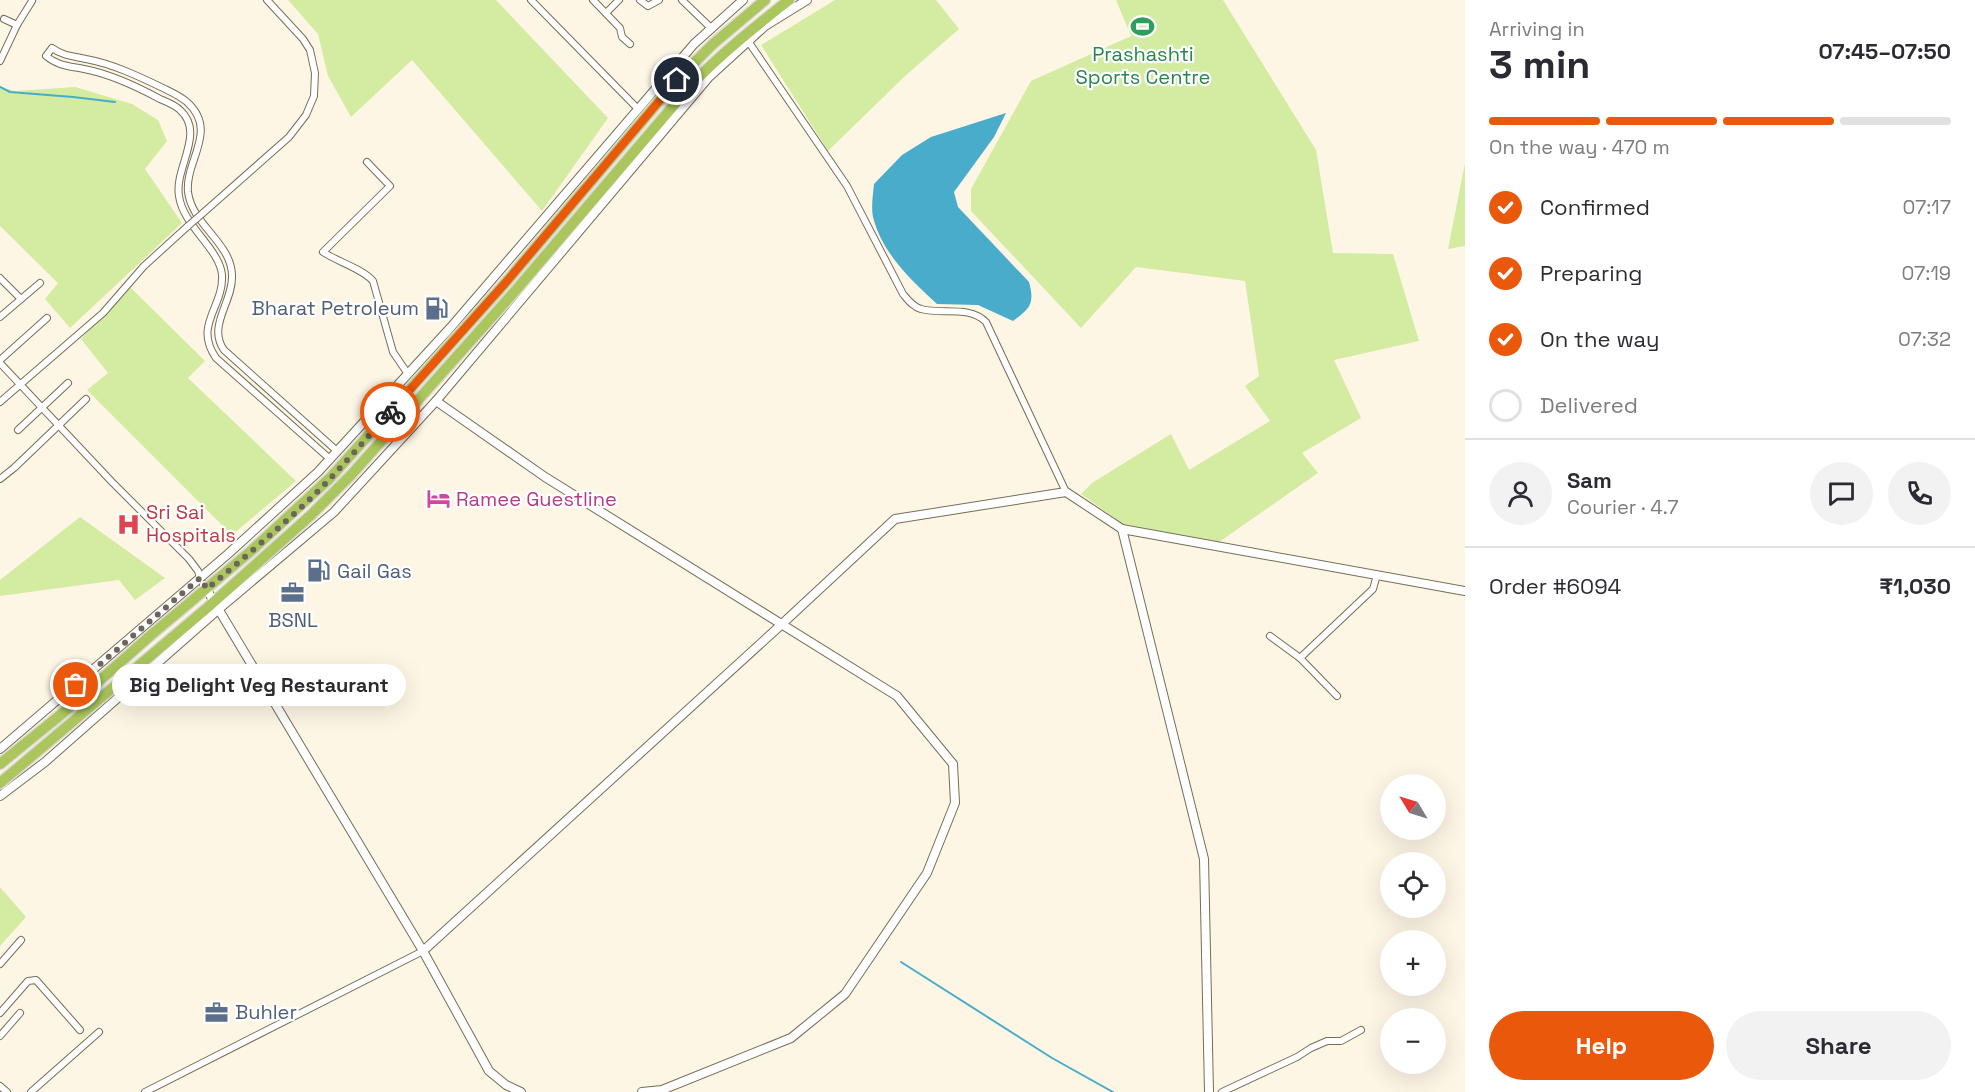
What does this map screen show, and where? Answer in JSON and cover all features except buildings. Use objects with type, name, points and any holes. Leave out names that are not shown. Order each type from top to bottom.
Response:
[{"type":"highway","points":[[0,764],[64,712],[151,634],[207,589],[308,501],[507,281],[677,80],[713,44],[765,0]]},
{"type":"highway","points":[[0,783],[60,734],[134,668],[217,604],[311,515],[351,475],[516,290],[681,103],[716,58],[789,0]]},
{"type":"street","points":[[0,402],[103,313],[144,266],[289,137],[306,115],[314,96],[315,73],[310,50],[303,39],[267,0]]},
{"type":"street","points":[[531,0],[638,108]]},
{"type":"street","points":[[593,0],[620,28],[622,37],[630,44]]},
{"type":"street","points":[[606,13],[619,0]]},
{"type":"street","points":[[640,0],[648,6],[659,0]]},
{"type":"street","points":[[682,0],[711,28]]},
{"type":"street","points":[[0,749],[197,581],[338,452],[694,44],[743,0]]},
{"type":"street","points":[[0,796],[45,762],[217,604],[334,512],[436,401],[681,103],[765,27],[807,0]]},
{"type":"street","points":[[0,61],[17,25],[32,1]]},
{"type":"street","points":[[4,19],[17,25]]},
{"type":"street","points":[[748,42],[847,186],[903,294],[913,305],[921,309],[970,313],[979,315],[986,322],[1066,492],[1122,529],[1465,591]]},
{"type":"street","points":[[330,459],[216,358],[210,347],[207,325],[221,288],[222,273],[217,260],[188,219],[180,202],[178,181],[190,136],[190,127],[184,114],[177,107],[127,82],[83,68],[69,68],[57,63],[46,56],[52,48],[66,56],[85,58],[131,72],[183,99],[192,107],[198,118],[201,137],[188,182],[190,199],[196,213],[226,254],[232,271],[231,290],[218,327],[220,343],[224,351],[338,452]]},
{"type":"street","points":[[367,162],[390,186],[323,252],[335,261],[364,273],[373,281],[393,352],[408,374]]},
{"type":"street","points":[[0,278],[21,299]]},
{"type":"street","points":[[0,317],[40,284]]},
{"type":"street","points":[[47,318],[0,361],[112,482],[189,559],[198,571],[197,581]]},
{"type":"street","points":[[18,430],[68,383]]},
{"type":"street","points":[[0,479],[86,399]]},
{"type":"street","points":[[436,401],[545,477],[897,696],[952,764],[955,803],[927,873],[882,942],[844,994],[791,1038],[662,1090],[642,1092]]},
{"type":"street","points":[[145,1092],[423,951],[895,519],[1066,492]]},
{"type":"street","points":[[1122,529],[1204,859],[1210,1092]]},
{"type":"street","points":[[1300,658],[1373,589],[1377,575]]},
{"type":"street","points":[[197,581],[207,589],[217,604],[423,951],[489,1071],[506,1085],[522,1092]]},
{"type":"street","points":[[1270,636],[1300,658],[1337,696]]},
{"type":"street","points":[[0,964],[21,940]]},
{"type":"street","points":[[0,1013],[28,981],[36,980],[80,1030]]},
{"type":"street","points":[[0,1036],[20,1013]]},
{"type":"street","points":[[1222,1092],[1326,1041],[1341,1041],[1361,1030]]},
{"type":"street","points":[[31,1092],[99,1032]]},
{"type":"street","points":[[0,1086],[7,1092]]},
{"type":"green space","points":[[288,0],[496,0],[608,118],[542,211],[412,60],[351,117],[328,76],[318,34]]},
{"type":"green space","points":[[835,0],[936,0],[959,29],[905,76],[828,151],[761,45]]},
{"type":"green space","points":[[1116,0],[1223,0],[1316,150],[1333,253],[1393,254],[1419,341],[1334,360],[1361,418],[1302,453],[1318,473],[1219,542],[1123,524],[1081,494],[1092,483],[1171,434],[1189,470],[1270,421],[1245,386],[1259,376],[1245,281],[1136,267],[1081,328],[971,211],[971,189],[1031,81],[1131,36]]},
{"type":"green space","points":[[0,87],[14,91],[75,87],[132,104],[158,120],[167,141],[145,169],[182,223],[70,328],[45,299],[58,283],[0,226]]},
{"type":"green space","points":[[1465,163],[1465,246],[1448,249]]},
{"type":"green space","points":[[129,286],[205,361],[188,378],[296,481],[232,535],[87,390],[108,373],[81,339]]},
{"type":"green space","points":[[80,517],[165,578],[135,600],[119,580],[0,596],[0,580]]},
{"type":"green space","points":[[0,887],[26,917],[0,946]]},
{"type":"water","points":[[1006,113],[994,137],[954,192],[958,207],[1029,282],[1030,305],[1013,321],[978,305],[937,304],[890,254],[877,230],[872,209],[874,184],[902,155],[931,137]]},
{"type":"waterway","points":[[0,87],[10,92],[115,102]]},
{"type":"waterway","points":[[901,962],[1052,1058],[1113,1092]]},
{"type":"way so far","points":[[76,685],[200,578],[207,589],[251,551],[308,501],[390,412]]},
{"type":"place","name":"Prashashti Sports Centre","points":[[1143,26]]},
{"type":"place","name":"Bharat Petroleum","points":[[437,308]]},
{"type":"place","name":"Ramee Guestline","points":[[438,499]]},
{"type":"place","name":"Sri Sai Hospitals","points":[[128,524]]},
{"type":"place","name":"Gail Gas","points":[[319,571]]},
{"type":"place","name":"BSNL","points":[[293,593]]},
{"type":"place","name":"Big Delight Veg Restaurant","points":[[76,685]]},
{"type":"place","name":"Buhler","points":[[217,1012]]},
{"type":"route","points":[[390,412],[507,281],[677,80]]}]
